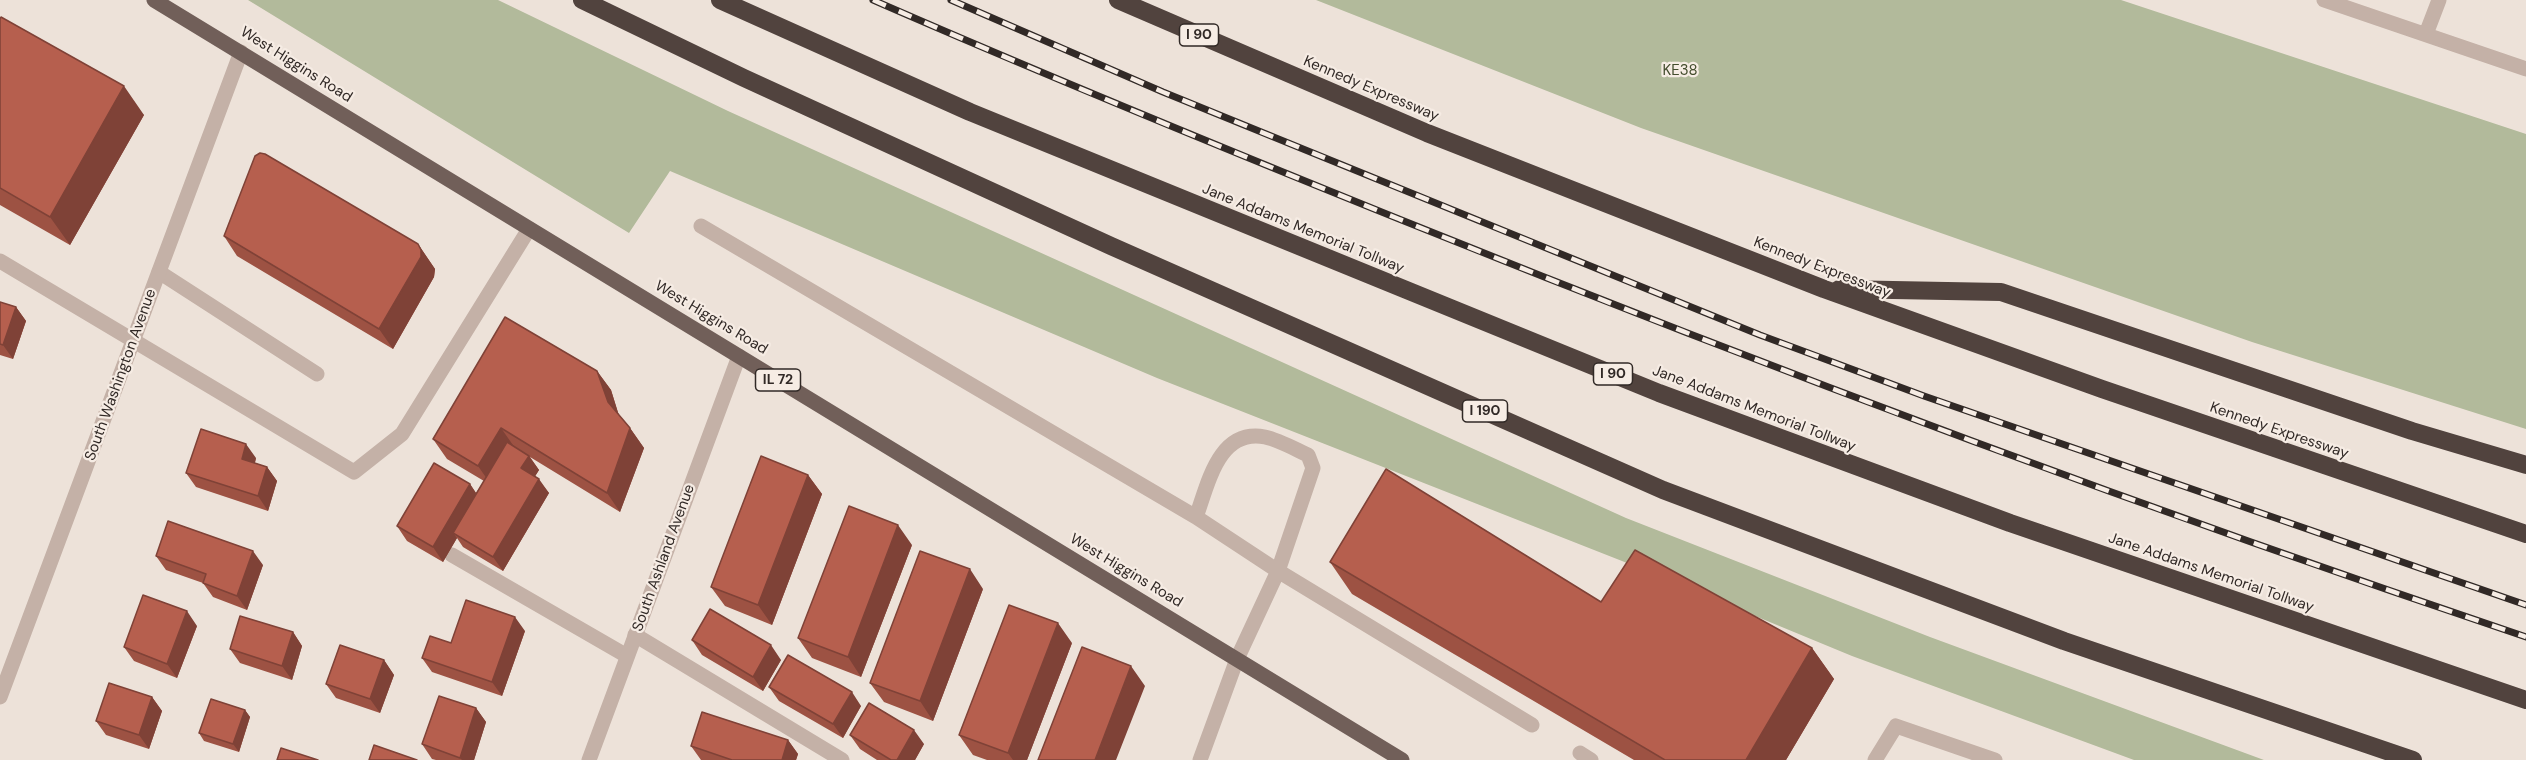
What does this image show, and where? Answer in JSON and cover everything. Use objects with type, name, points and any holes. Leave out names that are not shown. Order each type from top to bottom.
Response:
[{"type":"highway","name":"I 190","points":[[582,0],[744,78],[1111,246],[1663,489],[2064,641],[2413,760]]},
{"type":"highway","name":"Jane Addams Memorial Tollway","points":[[720,0],[970,112],[1659,393],[2010,523],[2526,700]]},
{"type":"highway","name":"Kennedy Expressway","points":[[1118,0],[1427,133],[1824,289],[2102,389],[2526,534]]},
{"type":"highway","points":[[1824,289],[2001,292],[2412,431],[2526,465]]},
{"type":"main road","name":"West Higgins Road","points":[[154,0],[1402,760]]},
{"type":"street","points":[[2324,0],[2526,69]]},
{"type":"street","points":[[2426,34],[2439,0]]},
{"type":"street","name":"South Washington Avenue","points":[[0,698],[241,52]]},
{"type":"street","points":[[701,226],[1196,517],[1278,572],[1532,725]]},
{"type":"street","points":[[0,261],[354,472],[402,434],[529,230]]},
{"type":"street","points":[[159,272],[317,374]]},
{"type":"street","name":"South Ashland Avenue","points":[[589,760],[739,356]]},
{"type":"street","points":[[1196,517],[1218,458],[1228,447],[1243,438],[1264,437],[1308,455],[1313,468],[1278,572],[1237,660],[1200,760]]},
{"type":"street","points":[[452,555],[627,656]]},
{"type":"street","points":[[635,635],[842,760]]},
{"type":"street","points":[[1875,760],[1896,726],[1995,760]]},
{"type":"green space","points":[[248,0],[498,0],[728,111],[1626,518],[1930,637],[2264,760],[2134,760],[1852,656],[1622,561],[1157,378],[670,171],[629,233]]},
{"type":"green space","name":"KE38","points":[[1316,0],[2121,0],[2526,134],[2526,429],[2252,342],[1641,128]]},
{"type":"building","points":[[1,17],[124,86],[50,217],[0,188]]},
{"type":"building","points":[[260,153],[418,244],[421,257],[379,329],[224,236],[255,156]]},
{"type":"building","points":[[0,302],[16,307],[3,345],[0,344]]},
{"type":"building","points":[[505,317],[597,371],[608,402],[630,428],[607,493],[501,428],[478,466],[433,439]]},
{"type":"building","points":[[201,429],[246,444],[242,459],[267,467],[258,496],[186,473]]},
{"type":"building","points":[[507,442],[529,456],[521,468],[539,479],[493,557],[453,533]]},
{"type":"building","points":[[761,456],[808,475],[758,605],[711,587]]},
{"type":"building","points":[[434,463],[470,484],[433,547],[397,526]]},
{"type":"building","points":[[1386,469],[1601,602],[1635,550],[1812,648],[1746,760],[1665,760],[1330,562]]},
{"type":"building","points":[[849,506],[898,525],[848,657],[798,638]]},
{"type":"building","points":[[168,521],[253,551],[237,596],[203,583],[206,574],[156,556]]},
{"type":"building","points":[[920,551],[970,569],[920,701],[870,683]]},
{"type":"building","points":[[143,595],[187,611],[167,664],[124,647]]},
{"type":"building","points":[[466,600],[515,617],[492,682],[422,658],[430,636],[451,643]]},
{"type":"building","points":[[1009,605],[1058,623],[1008,753],[959,735]]},
{"type":"building","points":[[710,609],[771,645],[753,677],[692,640]]},
{"type":"building","points":[[240,616],[293,632],[282,666],[230,649]]},
{"type":"building","points":[[340,645],[384,660],[370,699],[326,684]]},
{"type":"building","points":[[1082,647],[1131,666],[1095,760],[1038,760]]},
{"type":"building","points":[[788,655],[852,692],[833,724],[769,687]]},
{"type":"building","points":[[109,683],[152,697],[139,735],[96,721]]},
{"type":"building","points":[[439,696],[476,708],[460,758],[422,744]]},
{"type":"building","points":[[211,699],[245,710],[233,744],[199,733]]},
{"type":"building","points":[[869,703],[914,730],[897,760],[891,760],[850,735]]},
{"type":"building","points":[[702,712],[788,740],[782,760],[732,760],[691,746]]},
{"type":"building","points":[[374,745],[417,760],[369,760]]},
{"type":"building","points":[[281,748],[318,760],[277,760]]},
{"type":"railway","points":[[873,0],[1201,139],[1679,330],[2101,488],[2526,637]]},
{"type":"railway","points":[[951,0],[1163,92],[1760,335],[1924,396],[2526,605]]}]
